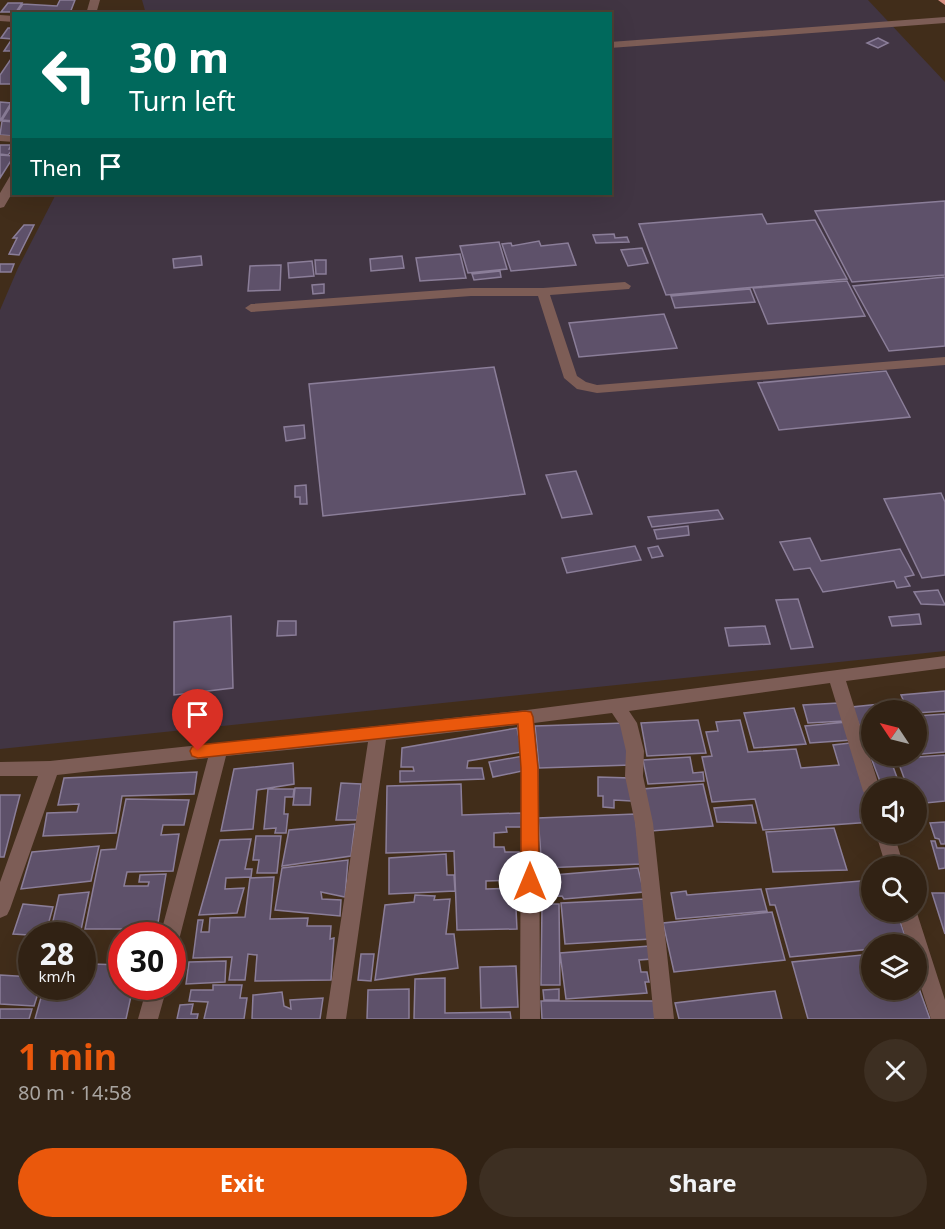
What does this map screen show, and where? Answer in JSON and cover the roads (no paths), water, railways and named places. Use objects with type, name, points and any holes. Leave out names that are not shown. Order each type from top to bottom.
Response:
[{"type":"street","points":[[612,45],[945,20]]},
{"type":"street","points":[[0,204],[12,182]]},
{"type":"street","points":[[251,308],[471,292],[543,292],[626,286]]},
{"type":"street","points":[[543,292],[571,378],[582,386],[597,389],[945,361]]},
{"type":"street","points":[[0,769],[50,768],[378,734],[616,706],[945,662]]},
{"type":"street","points":[[836,675],[868,778]]},
{"type":"street","points":[[616,706],[628,723],[635,751],[634,776],[644,823],[664,1019]]},
{"type":"street","points":[[525,717],[530,768],[530,1019]]},
{"type":"street","points":[[336,1019],[378,734]]},
{"type":"street","points":[[174,922],[219,749]]},
{"type":"street","points":[[0,909],[50,768]]},
{"type":"street","points":[[911,922],[941,1019]]},
{"type":"street","points":[[148,1019],[153,1000]]}]
